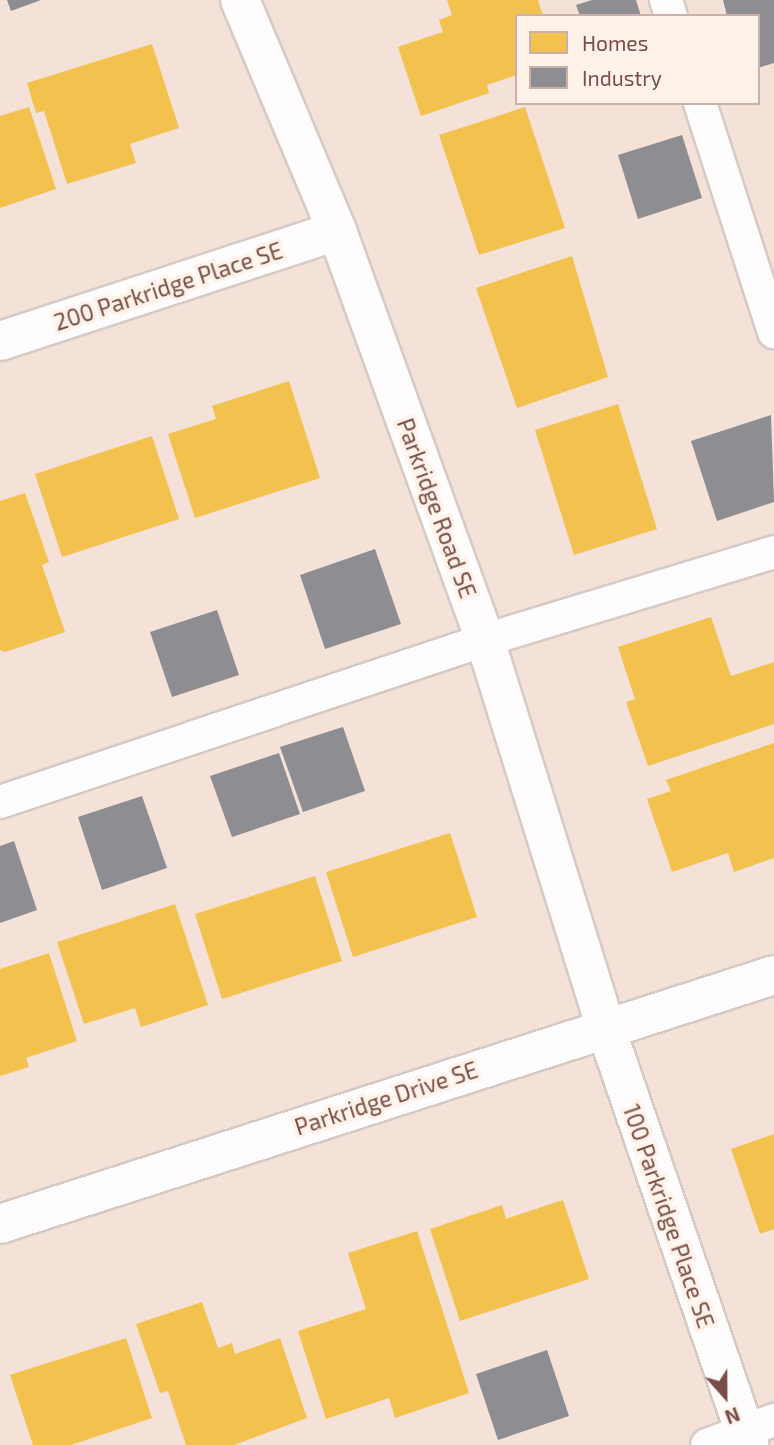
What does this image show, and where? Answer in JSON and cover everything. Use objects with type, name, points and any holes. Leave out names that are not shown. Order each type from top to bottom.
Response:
[{"type":"street","name":"Parkridge Road SE","points":[[240,0],[337,231],[485,640],[604,1026]]},
{"type":"street","name":"200 Parkridge Place SE","points":[[0,341],[337,231]]},
{"type":"street","name":"Parkridge Drive SE","points":[[0,1224],[604,1026],[774,975]]},
{"type":"street","name":"100 Parkridge Place SE","points":[[604,1026],[755,1433]]},
{"type":"lane","points":[[701,105],[774,332]]},
{"type":"lane","points":[[0,802],[485,640],[774,552]]},
{"type":"lane","points":[[706,1445],[755,1433]]},
{"type":"shaded area","points":[[0,0],[774,0],[774,1445],[0,1445]]},
{"type":"building: Homes","points":[[447,0],[538,0],[542,14],[515,14],[515,76],[487,85],[489,93],[421,116],[398,47],[443,32],[439,20],[452,15]]},
{"type":"building: Homes","points":[[152,44],[179,128],[130,144],[136,163],[67,184],[44,111],[36,113],[27,83]]},
{"type":"building: Homes","points":[[29,107],[56,189],[0,208],[0,116]]},
{"type":"building: Homes","points":[[525,107],[565,228],[479,255],[439,135]]},
{"type":"building: Homes","points":[[572,256],[608,377],[517,408],[476,288]]},
{"type":"building: Homes","points":[[289,381],[320,478],[195,518],[168,434],[216,419],[212,406]]},
{"type":"building: Homes","points":[[618,404],[657,529],[574,555],[535,430]]},
{"type":"building: Homes","points":[[152,436],[179,519],[62,557],[35,474]]},
{"type":"building: Homes","points":[[25,493],[49,562],[42,565],[65,632],[5,652],[0,650],[0,501]]},
{"type":"building: Homes","points":[[711,617],[731,676],[774,662],[774,724],[648,766],[626,702],[635,699],[618,647]]},
{"type":"building: Homes","points":[[774,743],[774,858],[734,872],[728,853],[672,872],[647,799],[671,791],[666,780]]},
{"type":"building: Homes","points":[[450,833],[477,917],[353,957],[326,872]]},
{"type":"building: Homes","points":[[315,876],[342,961],[222,999],[195,914]]},
{"type":"building: Homes","points":[[175,904],[208,1005],[141,1027],[135,1008],[84,1024],[57,942]]},
{"type":"building: Homes","points":[[49,953],[77,1041],[26,1058],[29,1067],[0,1076],[0,969]]},
{"type":"building: Homes","points":[[774,1134],[774,1229],[760,1234],[731,1149]]},
{"type":"building: Homes","points":[[563,1200],[589,1279],[460,1321],[430,1229],[502,1205],[506,1219]]},
{"type":"building: Homes","points":[[417,1231],[469,1393],[395,1418],[389,1398],[326,1419],[298,1331],[366,1309],[348,1253]]},
{"type":"building: Homes","points":[[202,1302],[218,1348],[232,1343],[235,1354],[280,1338],[307,1418],[234,1445],[186,1445],[168,1391],[160,1393],[136,1324]]},
{"type":"building: Homes","points":[[126,1338],[152,1418],[71,1445],[33,1445],[10,1375]]},
{"type":"building: Industry","points":[[7,0],[41,0],[11,11]]},
{"type":"building: Industry","points":[[592,0],[636,0],[640,14],[579,14],[576,5]]},
{"type":"building: Industry","points":[[723,0],[774,0],[774,63],[760,67],[760,14],[726,14]]},
{"type":"building: Industry","points":[[682,135],[702,198],[638,219],[618,155]]},
{"type":"building: Industry","points":[[771,415],[774,502],[717,521],[691,441]]},
{"type":"building: Industry","points":[[375,549],[401,624],[325,649],[300,575]]},
{"type":"building: Industry","points":[[217,610],[239,675],[172,697],[150,632]]},
{"type":"building: Industry","points":[[343,727],[365,791],[303,812],[280,747]]},
{"type":"building: Industry","points":[[279,753],[300,814],[232,837],[210,776]]},
{"type":"building: Industry","points":[[142,796],[167,868],[102,890],[78,817]]},
{"type":"building: Industry","points":[[14,841],[37,910],[0,923],[0,846]]},
{"type":"building: Industry","points":[[547,1350],[569,1416],[498,1440],[476,1374]]}]
